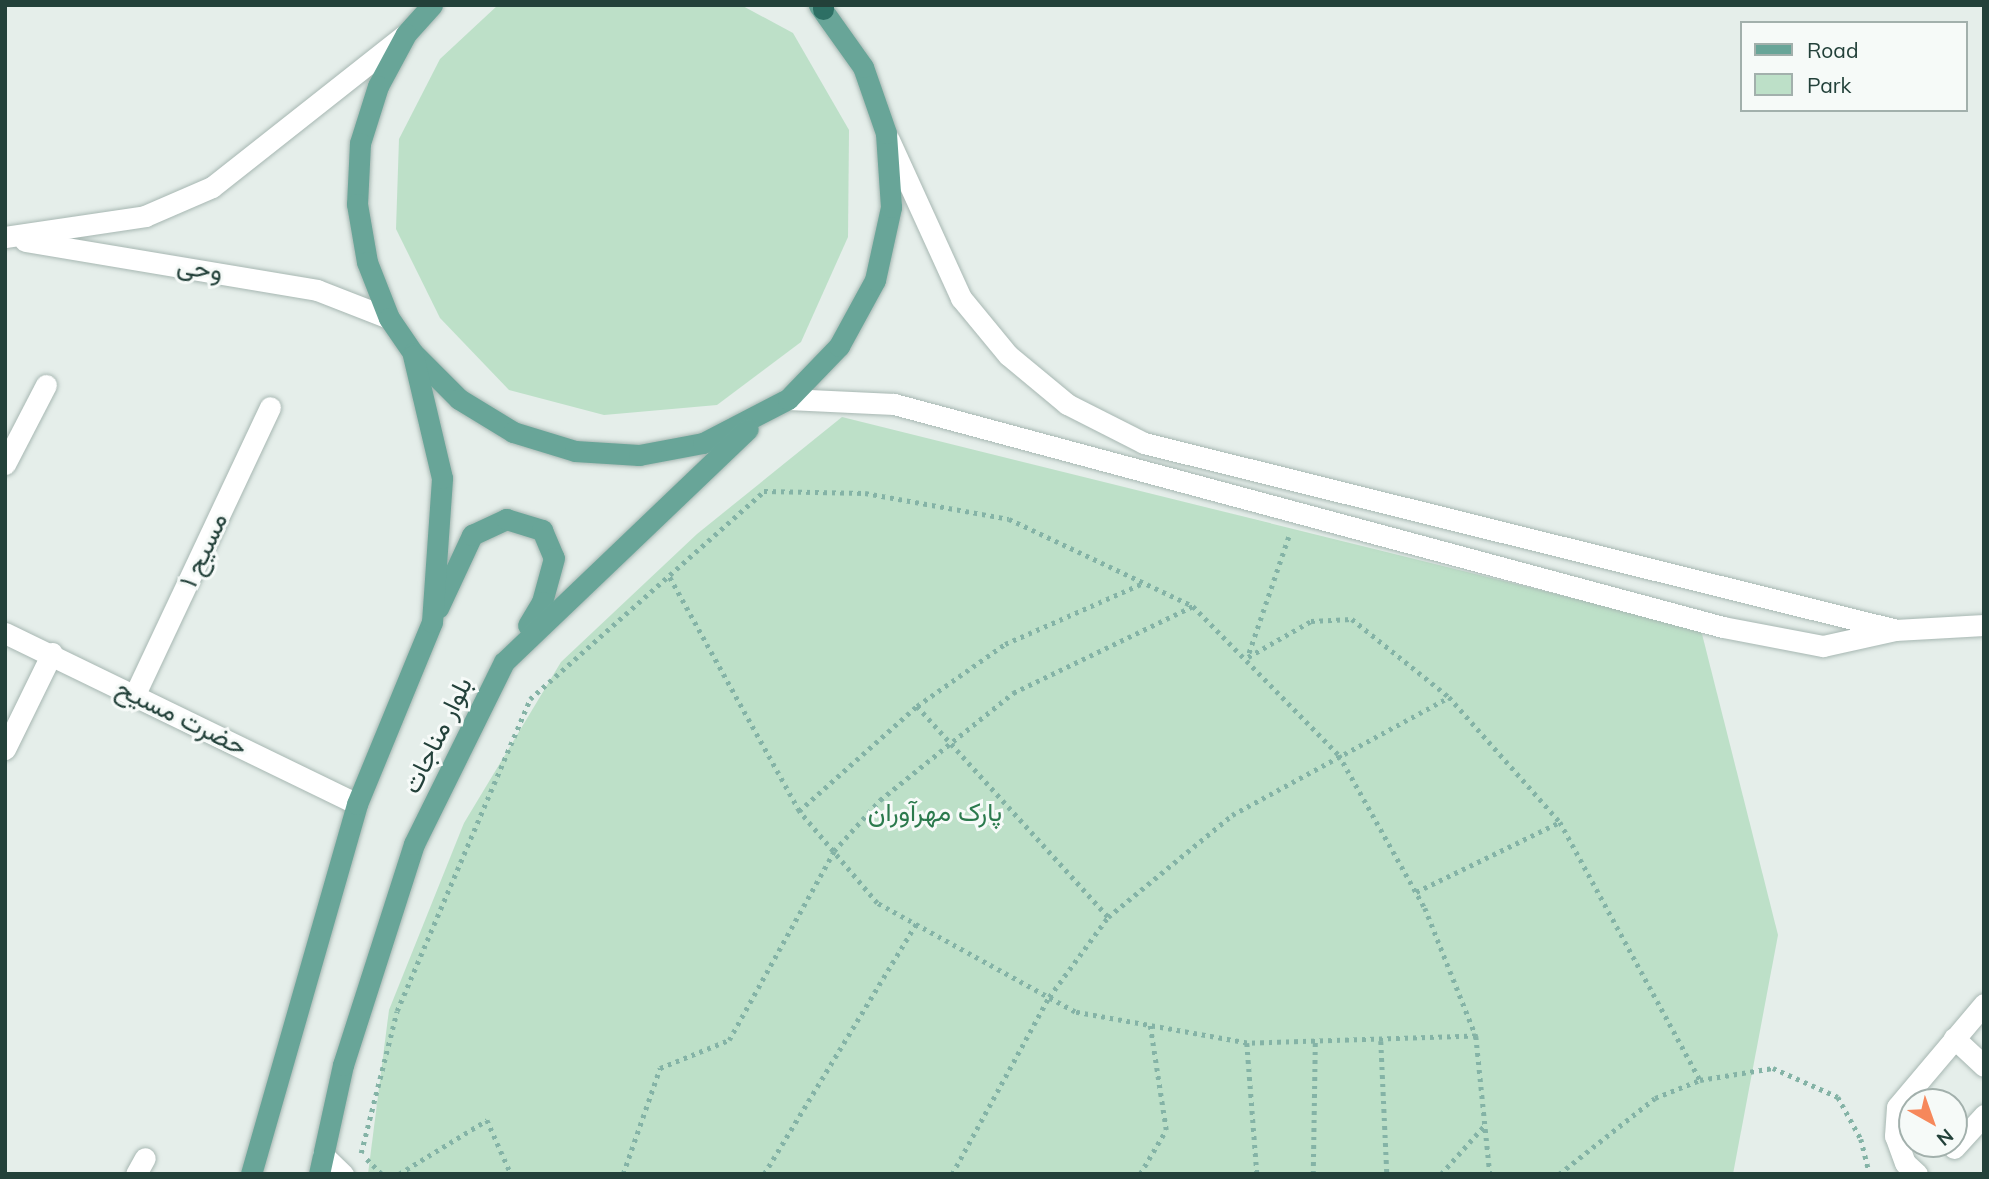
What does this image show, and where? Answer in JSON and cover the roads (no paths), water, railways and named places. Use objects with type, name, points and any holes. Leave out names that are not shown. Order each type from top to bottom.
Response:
[{"type":"main road","points":[[432,5],[407,34],[377,86],[360,144],[357,204],[367,262],[389,318],[413,354],[459,399],[513,432],[575,451],[639,455],[703,443],[762,417],[788,399],[839,346],[875,280],[891,208],[886,133],[863,67],[821,6]]},
{"type":"main road","name":"بلوار مناجات","points":[[251,1174],[357,804],[432,622],[442,478],[413,354]]},
{"type":"main road","name":"بلوار مناجات","points":[[321,1164],[343,1065],[414,844],[504,662],[604,559],[762,417]]},
{"type":"main road","points":[[432,622],[472,535],[506,519],[542,530],[554,558],[542,603],[504,662]]},
{"type":"street","points":[[5,237],[145,216],[212,187],[407,34]]},
{"type":"street","points":[[886,133],[961,298],[1008,355],[1067,404],[1144,443],[1895,630]]},
{"type":"street","name":"وحی","points":[[5,237],[317,290],[389,318]]},
{"type":"street","points":[[5,464],[46,385]]},
{"type":"street","points":[[788,399],[894,404],[1298,510],[1723,627],[1823,646],[1895,630],[1984,625]]},
{"type":"street","name":"مسیح ۱","points":[[135,694],[270,407]]},
{"type":"street","name":"حضرت مسیح","points":[[5,633],[52,653],[357,804]]},
{"type":"street","points":[[5,749],[52,653]]},
{"type":"street","points":[[1917,1174],[1905,1164],[1895,1136],[1897,1107],[1984,1003]]},
{"type":"street","points":[[1954,1038],[1984,1066]]},
{"type":"street","points":[[1968,1133],[1984,1115]]},
{"type":"street","points":[[321,1164],[343,1174]]},
{"type":"park label","name":"پارک مهرآوران","points":[[935,812]]}]
